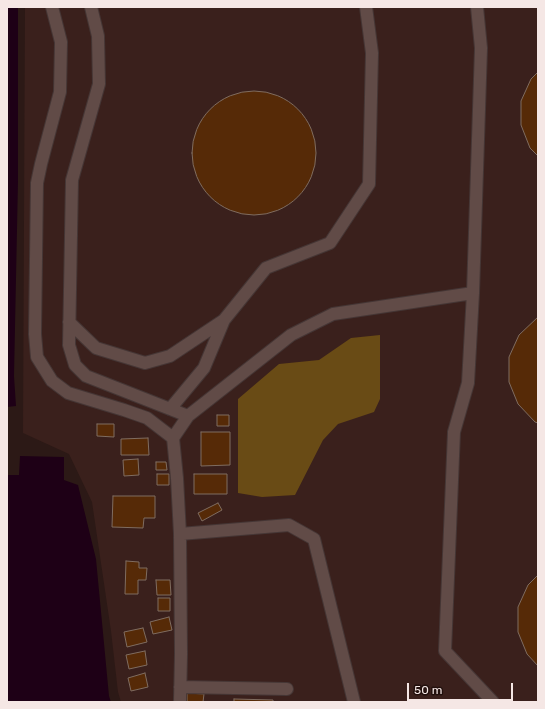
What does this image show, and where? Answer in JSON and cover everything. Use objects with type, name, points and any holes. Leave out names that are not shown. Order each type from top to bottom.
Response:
[{"type":"street","points":[[52,7],[61,42],[60,92],[37,183],[35,334],[37,357],[52,381],[68,393],[147,418],[174,438]]},
{"type":"street","points":[[91,7],[98,36],[99,84],[72,180],[69,345],[75,364],[86,376],[188,416]]},
{"type":"street","points":[[170,410],[204,368],[224,320],[266,268],[330,243],[369,184],[372,53],[366,7]]},
{"type":"street","points":[[477,7],[481,48],[473,293],[468,383],[454,432],[445,651],[493,702]]},
{"type":"street","points":[[180,702],[180,534],[174,438],[188,416],[291,335],[333,314],[473,293]]},
{"type":"street","points":[[69,322],[96,348],[145,363],[170,356],[224,320]]},
{"type":"street","points":[[180,534],[289,525],[314,539],[354,702]]},
{"type":"street","points":[[180,687],[287,689]]},
{"type":"shaded area","points":[[7,7],[18,7],[18,181],[14,376],[16,406],[7,407]]},
{"type":"shaded area","points":[[25,7],[538,7],[538,702],[121,702],[118,692],[111,631],[92,502],[69,454],[23,433]]},
{"type":"shaded area","points":[[380,335],[380,399],[374,412],[338,424],[323,440],[295,495],[262,497],[238,493],[238,399],[279,364],[319,360],[351,338]]},
{"type":"shaded area","points":[[20,456],[64,457],[64,480],[78,485],[96,559],[109,696],[111,702],[7,702],[7,475],[19,475]]},
{"type":"building","points":[[538,72],[538,156],[530,148],[521,125],[521,101],[531,79]]},
{"type":"building","points":[[254,91],[266,92],[278,96],[298,109],[311,129],[315,141],[315,165],[311,177],[298,197],[278,210],[266,214],[254,215],[242,214],[230,210],[210,197],[197,177],[193,165],[192,153],[193,141],[197,129],[210,109],[230,96],[242,92]]},
{"type":"building","points":[[538,317],[538,423],[535,422],[518,404],[509,382],[509,357],[519,335]]},
{"type":"building","points":[[217,415],[229,415],[229,426],[217,426]]},
{"type":"building","points":[[97,424],[114,424],[114,437],[97,436]]},
{"type":"building","points":[[201,432],[230,432],[230,465],[201,466]]},
{"type":"building","points":[[148,438],[149,455],[121,455],[121,439]]},
{"type":"building","points":[[138,459],[139,475],[124,476],[123,460]]},
{"type":"building","points":[[156,462],[166,462],[167,470],[156,470]]},
{"type":"building","points":[[157,474],[169,474],[169,485],[157,485]]},
{"type":"building","points":[[194,474],[227,474],[227,494],[194,494]]},
{"type":"building","points":[[113,496],[155,496],[155,518],[144,518],[143,528],[112,527]]},
{"type":"building","points":[[218,503],[222,510],[202,521],[198,513]]},
{"type":"building","points":[[126,561],[139,562],[139,568],[147,568],[146,580],[138,580],[138,594],[125,594]]},
{"type":"building","points":[[538,575],[538,666],[527,654],[518,632],[518,607],[528,585]]},
{"type":"building","points":[[156,580],[170,580],[171,595],[157,595]]},
{"type":"building","points":[[158,598],[170,598],[170,611],[158,611]]},
{"type":"building","points":[[169,617],[172,630],[153,634],[150,622]]},
{"type":"building","points":[[143,628],[147,642],[127,647],[124,632]]},
{"type":"building","points":[[145,651],[147,665],[129,669],[126,655]]},
{"type":"building","points":[[145,673],[148,687],[131,691],[128,678]]},
{"type":"building","points":[[187,693],[204,694],[203,702],[187,702]]},
{"type":"building","points":[[234,699],[273,700],[273,702],[234,702]]}]
